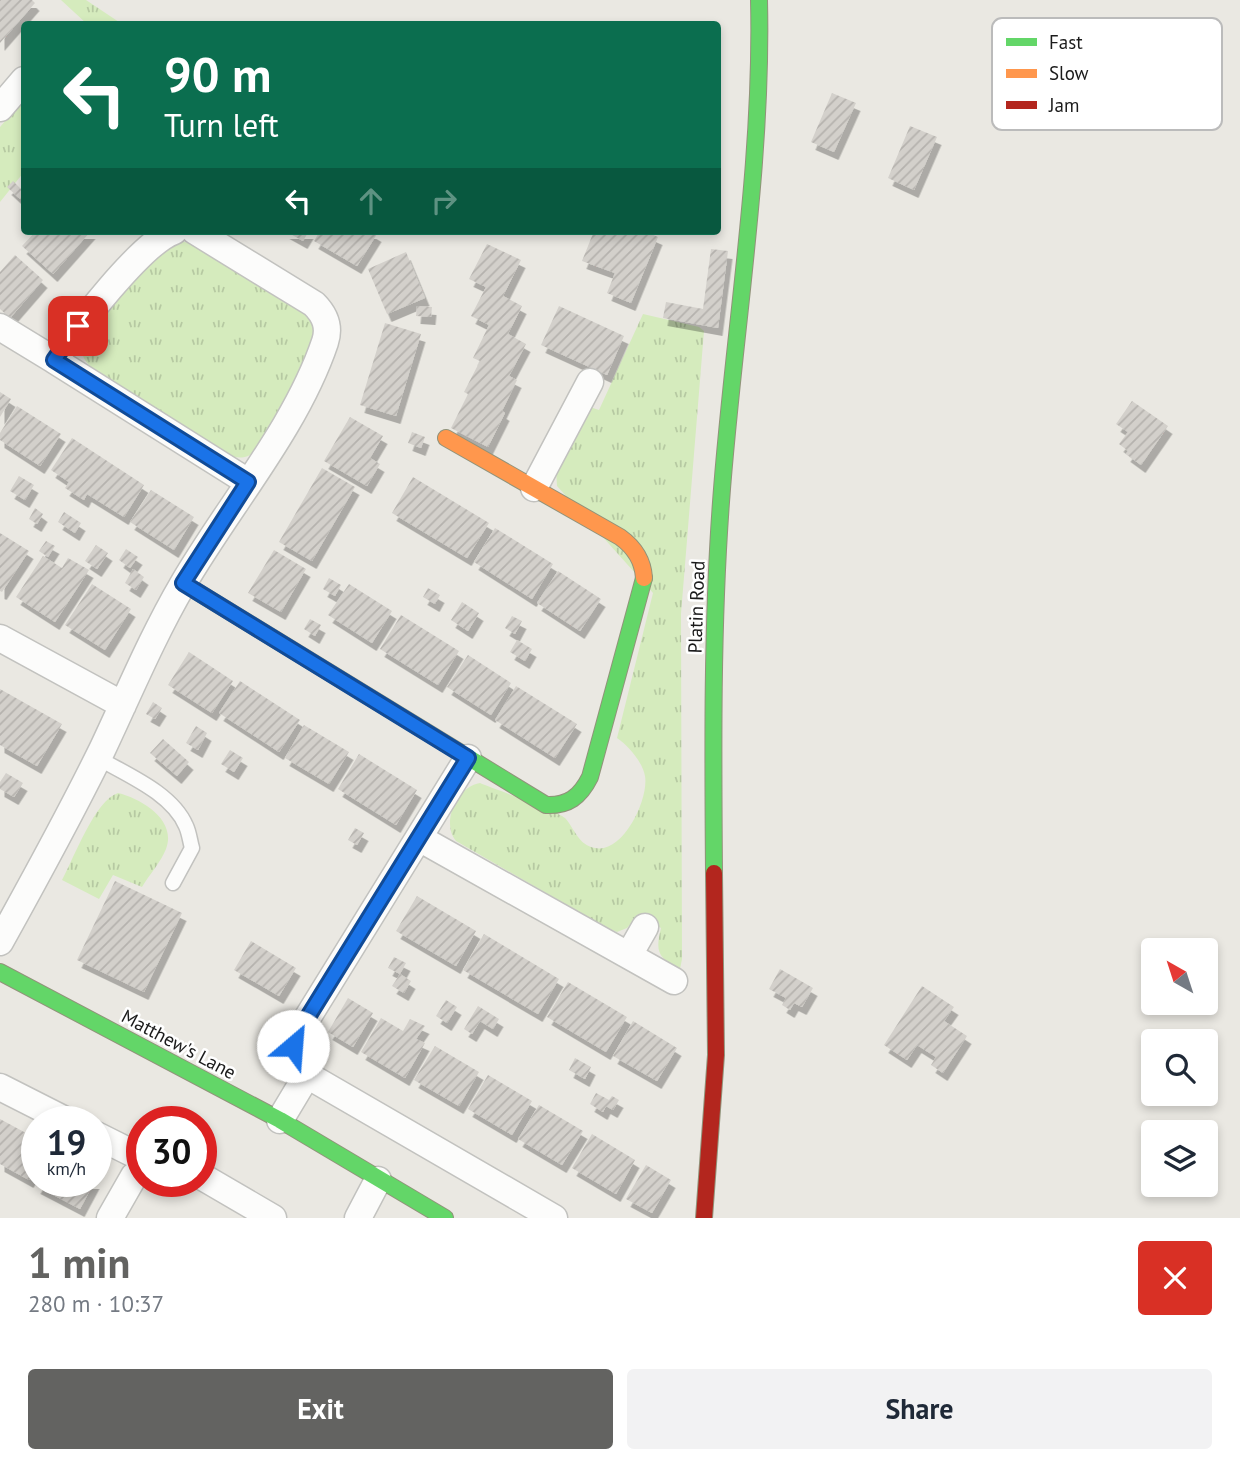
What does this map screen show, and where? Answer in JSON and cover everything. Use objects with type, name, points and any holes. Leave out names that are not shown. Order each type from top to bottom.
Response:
[{"type":"street","name":"Platin Road","points":[[704,1218],[716,1055],[713,699],[721,502],[755,125],[760,39],[759,0]]},
{"type":"street","points":[[0,108],[21,84]]},
{"type":"street","points":[[54,360],[78,326],[151,244],[167,235]]},
{"type":"street","points":[[4,927],[98,758],[183,583],[296,406],[326,340],[327,324],[323,313],[314,304],[202,235]]},
{"type":"street","points":[[0,327],[248,482]]},
{"type":"street","points":[[534,488],[590,382]]},
{"type":"street","points":[[183,583],[546,805],[560,806],[576,800],[590,777],[644,576],[643,562],[625,541],[446,438]]},
{"type":"street","points":[[0,638],[123,705]]},
{"type":"street","points":[[468,758],[298,1033],[293,1046],[297,1060],[307,1075],[554,1218]]},
{"type":"street","points":[[419,838],[674,981]]},
{"type":"street","points":[[629,955],[646,927]]},
{"type":"street","name":"Matthew's Lane","points":[[0,972],[279,1120],[445,1218]]},
{"type":"street","points":[[279,1120],[307,1075]]},
{"type":"street","points":[[0,1087],[37,1106]]},
{"type":"street","points":[[358,1218],[378,1180]]},
{"type":"street","points":[[217,1185],[273,1218]]},
{"type":"street","points":[[110,1218],[126,1191]]},
{"type":"lane","points":[[98,758],[166,800],[186,826],[192,848],[173,883]]},
{"type":"green space","points":[[61,0],[86,0],[118,21],[84,21]]},
{"type":"green space","points":[[21,102],[21,176],[0,202],[0,127]]},
{"type":"green space","points":[[181,241],[192,244],[307,314],[313,326],[311,344],[286,399],[264,437],[245,457],[227,455],[96,372],[82,353],[81,338],[165,247]]},
{"type":"green space","points":[[643,314],[699,327],[704,331],[681,614],[680,969],[660,953],[658,943],[661,928],[638,915],[627,928],[617,932],[605,927],[456,841],[450,825],[453,807],[458,798],[471,786],[480,783],[560,815],[585,844],[605,848],[624,834],[643,798],[644,771],[626,745],[617,738],[653,593],[557,486],[556,469],[590,407],[599,410]]},
{"type":"green space","points":[[118,793],[137,800],[155,812],[167,829],[168,839],[164,854],[142,887],[113,875],[99,899],[62,880],[93,818],[109,798]]},
{"type":"building","points":[[0,0],[32,0],[35,3],[0,43]]},
{"type":"building","points":[[832,93],[856,103],[834,152],[811,142]]},
{"type":"building","points":[[910,126],[937,137],[914,190],[888,178]]},
{"type":"building","points":[[13,181],[21,189],[20,199],[7,187]]},
{"type":"building","points":[[32,235],[87,235],[53,274],[22,246]]},
{"type":"building","points":[[292,235],[307,235],[303,241]]},
{"type":"building","points":[[318,235],[376,235],[357,266],[314,241]]},
{"type":"building","points":[[592,235],[658,237],[631,303],[607,293],[615,273],[582,261]]},
{"type":"building","points":[[487,244],[521,260],[503,296],[522,306],[508,334],[526,344],[509,376],[517,380],[488,447],[451,428],[468,394],[464,392],[480,361],[473,358],[489,325],[471,316],[486,287],[469,279]]},
{"type":"building","points":[[711,249],[728,251],[718,328],[663,318],[666,302],[703,309]]},
{"type":"building","points":[[406,252],[425,298],[387,314],[368,269]]},
{"type":"building","points":[[15,255],[43,280],[10,318],[0,309],[0,272]]},
{"type":"building","points":[[417,306],[432,307],[431,317],[416,316]]},
{"type":"building","points":[[559,306],[624,336],[607,375],[541,345]]},
{"type":"building","points":[[385,323],[421,334],[396,416],[360,405]]},
{"type":"building","points":[[0,392],[11,399],[0,417]]},
{"type":"building","points":[[1132,401],[1168,426],[1141,465],[1126,454],[1128,451],[1119,444],[1128,432],[1116,424]]},
{"type":"building","points":[[17,406],[61,434],[40,466],[0,440],[0,433]]},
{"type":"building","points":[[350,417],[383,436],[370,458],[380,464],[367,486],[324,461]]},
{"type":"building","points":[[412,432],[425,437],[421,448],[408,443]]},
{"type":"building","points":[[72,438],[144,485],[124,517],[87,494],[84,500],[65,488],[69,482],[51,470]]},
{"type":"building","points":[[322,468],[355,487],[312,561],[279,542]]},
{"type":"building","points":[[19,476],[34,485],[25,500],[10,491]]},
{"type":"building","points":[[413,477],[489,523],[467,558],[392,513]]},
{"type":"building","points":[[151,490],[194,517],[174,550],[130,522]]},
{"type":"building","points":[[35,508],[43,514],[37,524],[29,519]]},
{"type":"building","points":[[64,512],[81,523],[75,533],[58,522]]},
{"type":"building","points":[[495,528],[553,564],[532,599],[474,562]]},
{"type":"building","points":[[0,533],[29,551],[2,592],[0,591]]},
{"type":"building","points":[[46,541],[55,546],[48,557],[39,551]]},
{"type":"building","points":[[96,545],[108,553],[97,569],[85,561]]},
{"type":"building","points":[[126,549],[138,557],[130,568],[119,560]]},
{"type":"building","points":[[274,550],[306,569],[281,612],[248,593]]},
{"type":"building","points":[[43,556],[62,568],[68,558],[89,570],[55,622],[16,597]]},
{"type":"building","points":[[133,569],[144,577],[136,590],[125,583]]},
{"type":"building","points":[[558,571],[601,599],[580,631],[537,603]]},
{"type":"building","points":[[329,578],[341,585],[335,596],[323,589]]},
{"type":"building","points":[[92,584],[131,609],[105,650],[65,625]]},
{"type":"building","points":[[349,584],[392,611],[372,643],[328,615]]},
{"type":"building","points":[[428,588],[440,595],[435,604],[423,597]]},
{"type":"building","points":[[462,602],[479,613],[468,631],[451,620]]},
{"type":"building","points":[[401,615],[459,651],[438,685],[380,649]]},
{"type":"building","points":[[512,616],[522,621],[515,634],[505,628]]},
{"type":"building","points":[[310,619],[321,625],[315,636],[304,629]]},
{"type":"building","points":[[517,640],[532,649],[525,661],[510,652]]},
{"type":"building","points":[[189,652],[233,681],[212,713],[168,685]]},
{"type":"building","points":[[468,655],[511,683],[491,715],[447,687]]},
{"type":"building","points":[[240,681],[300,720],[279,752],[219,713]]},
{"type":"building","points":[[516,686],[577,724],[555,758],[495,720]]},
{"type":"building","points":[[0,689],[62,724],[37,766],[0,745]]},
{"type":"building","points":[[153,702],[162,708],[155,719],[146,714]]},
{"type":"building","points":[[304,725],[349,752],[329,784],[285,758]]},
{"type":"building","points":[[196,726],[207,733],[198,750],[186,743]]},
{"type":"building","points":[[163,739],[189,762],[177,776],[150,753]]},
{"type":"building","points":[[230,750],[243,758],[234,772],[221,764]]},
{"type":"building","points":[[359,754],[417,790],[396,825],[338,789]]},
{"type":"building","points":[[6,773],[23,783],[14,797],[0,789],[0,782]]},
{"type":"building","points":[[355,828],[364,833],[357,845],[348,840]]},
{"type":"building","points":[[115,881],[182,913],[144,992],[77,960]]},
{"type":"building","points":[[417,896],[476,931],[456,966],[396,931]]},
{"type":"building","points":[[484,934],[559,979],[538,1014],[463,970]]},
{"type":"building","points":[[251,941],[296,968],[279,996],[234,970]]},
{"type":"building","points":[[394,957],[406,963],[400,974],[388,968]]},
{"type":"building","points":[[780,969],[813,988],[802,1007],[794,1003],[790,1010],[782,1005],[786,998],[769,989]]},
{"type":"building","points":[[400,974],[411,981],[404,993],[392,986]]},
{"type":"building","points":[[568,982],[627,1017],[606,1052],[547,1017]]},
{"type":"building","points":[[922,986],[954,1007],[944,1021],[967,1036],[943,1073],[931,1065],[936,1057],[917,1045],[907,1060],[884,1045]]},
{"type":"building","points":[[348,998],[373,1013],[353,1047],[328,1032]]},
{"type":"building","points":[[446,1000],[457,1007],[447,1023],[436,1016]]},
{"type":"building","points":[[478,1006],[499,1019],[493,1029],[480,1021],[472,1034],[464,1029]]},
{"type":"building","points":[[381,1018],[403,1031],[410,1019],[425,1026],[416,1039],[425,1043],[405,1078],[361,1052]]},
{"type":"building","points":[[633,1021],[677,1048],[657,1081],[613,1056]]},
{"type":"building","points":[[435,1046],[479,1072],[459,1106],[414,1080]]},
{"type":"building","points":[[575,1058],[591,1067],[585,1079],[569,1070]]},
{"type":"building","points":[[488,1075],[532,1101],[512,1135],[468,1109]]},
{"type":"building","points":[[596,1093],[609,1100],[612,1096],[619,1100],[613,1110],[606,1106],[603,1112],[590,1104]]},
{"type":"building","points":[[539,1105],[583,1131],[562,1165],[518,1139]]},
{"type":"building","points":[[0,1119],[21,1130],[21,1176],[0,1164]]},
{"type":"building","points":[[592,1134],[635,1160],[616,1194],[572,1168]]},
{"type":"building","points":[[646,1165],[671,1180],[652,1213],[626,1199]]},
{"type":"building","points":[[57,1197],[86,1197],[80,1209]]},
{"type":"traffic: fast","points":[[714,873],[714,687],[718,548],[726,439],[752,189],[759,63],[759,0]]},
{"type":"traffic: fast","points":[[183,583],[546,805],[561,804],[572,799],[590,777],[644,578]]},
{"type":"traffic: fast","points":[[0,972],[280,1120],[445,1218]]},
{"type":"traffic: slow","points":[[446,438],[620,537],[637,554],[644,578]]},
{"type":"traffic: jam","points":[[704,1218],[716,1055],[714,873]]},
{"type":"route","points":[[78,326],[54,360],[248,482],[183,583],[468,758],[298,1033],[293,1046]]}]
